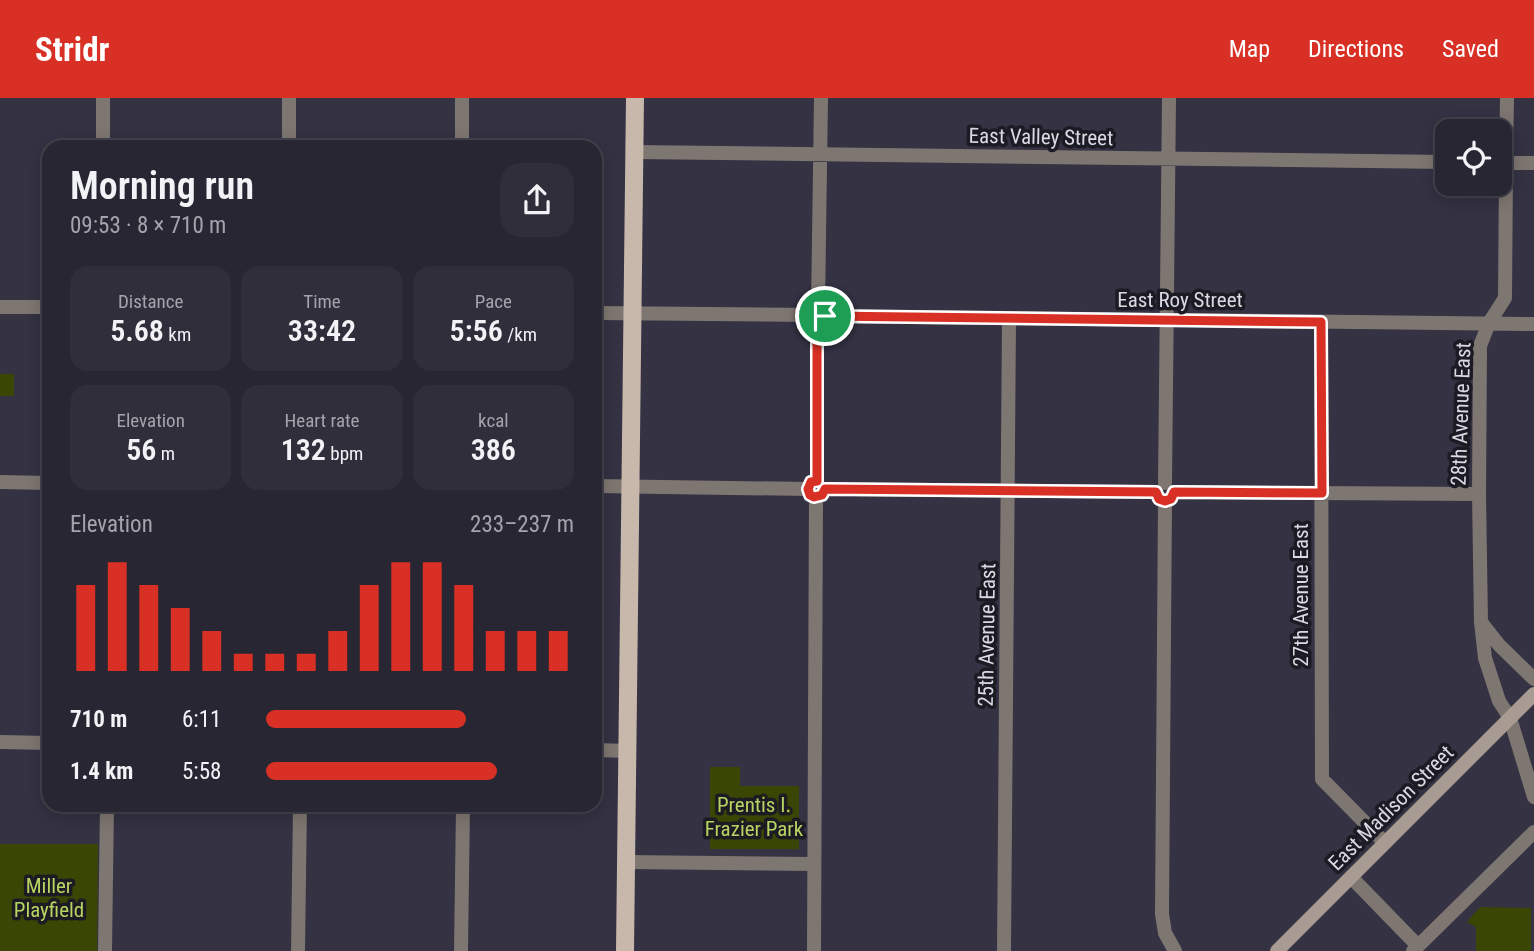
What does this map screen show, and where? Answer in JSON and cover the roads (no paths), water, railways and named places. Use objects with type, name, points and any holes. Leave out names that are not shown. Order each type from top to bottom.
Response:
[{"type":"main road","points":[[625,951],[635,98]]},
{"type":"main road","name":"East Madison Street","points":[[1277,951],[1534,694]]},
{"type":"street","points":[[103,98],[103,140]]},
{"type":"street","points":[[289,98],[289,140]]},
{"type":"street","points":[[462,98],[462,140]]},
{"type":"street","points":[[814,951],[817,316],[821,98]]},
{"type":"street","points":[[1169,98],[1162,914],[1165,933],[1175,951]]},
{"type":"street","name":"28th Avenue East","points":[[1506,119],[1507,98]]},
{"type":"street","name":"East Valley Street","points":[[635,152],[1435,162]]},
{"type":"street","points":[[1512,163],[1534,163]]},
{"type":"street","name":"28th Avenue East","points":[[1505,196],[1505,298],[1489,323],[1480,346],[1481,622],[1486,666],[1499,701],[1510,718],[1534,797]]},
{"type":"street","points":[[0,307],[42,307]]},
{"type":"street","name":"East Roy Street","points":[[602,313],[1534,324]]},
{"type":"street","name":"25th Avenue East","points":[[1004,951],[1009,319]]},
{"type":"street","name":"27th Avenue East","points":[[1321,322],[1322,779],[1385,843]]},
{"type":"street","points":[[0,482],[42,483]]},
{"type":"street","points":[[602,486],[1479,494]]},
{"type":"street","points":[[1481,622],[1499,645],[1534,678]]},
{"type":"street","points":[[0,742],[42,743]]},
{"type":"street","points":[[602,750],[628,751]]},
{"type":"street","points":[[105,951],[107,812]]},
{"type":"street","points":[[298,951],[300,812]]},
{"type":"street","points":[[461,951],[463,812]]},
{"type":"street","points":[[1351,877],[1416,948],[1534,832]]},
{"type":"street","points":[[627,862],[814,864]]},
{"type":"park label","name":"Prentis I. Frazier Park","points":[[754,817]]},
{"type":"park label","name":"Miller Playfield","points":[[49,898]]}]
